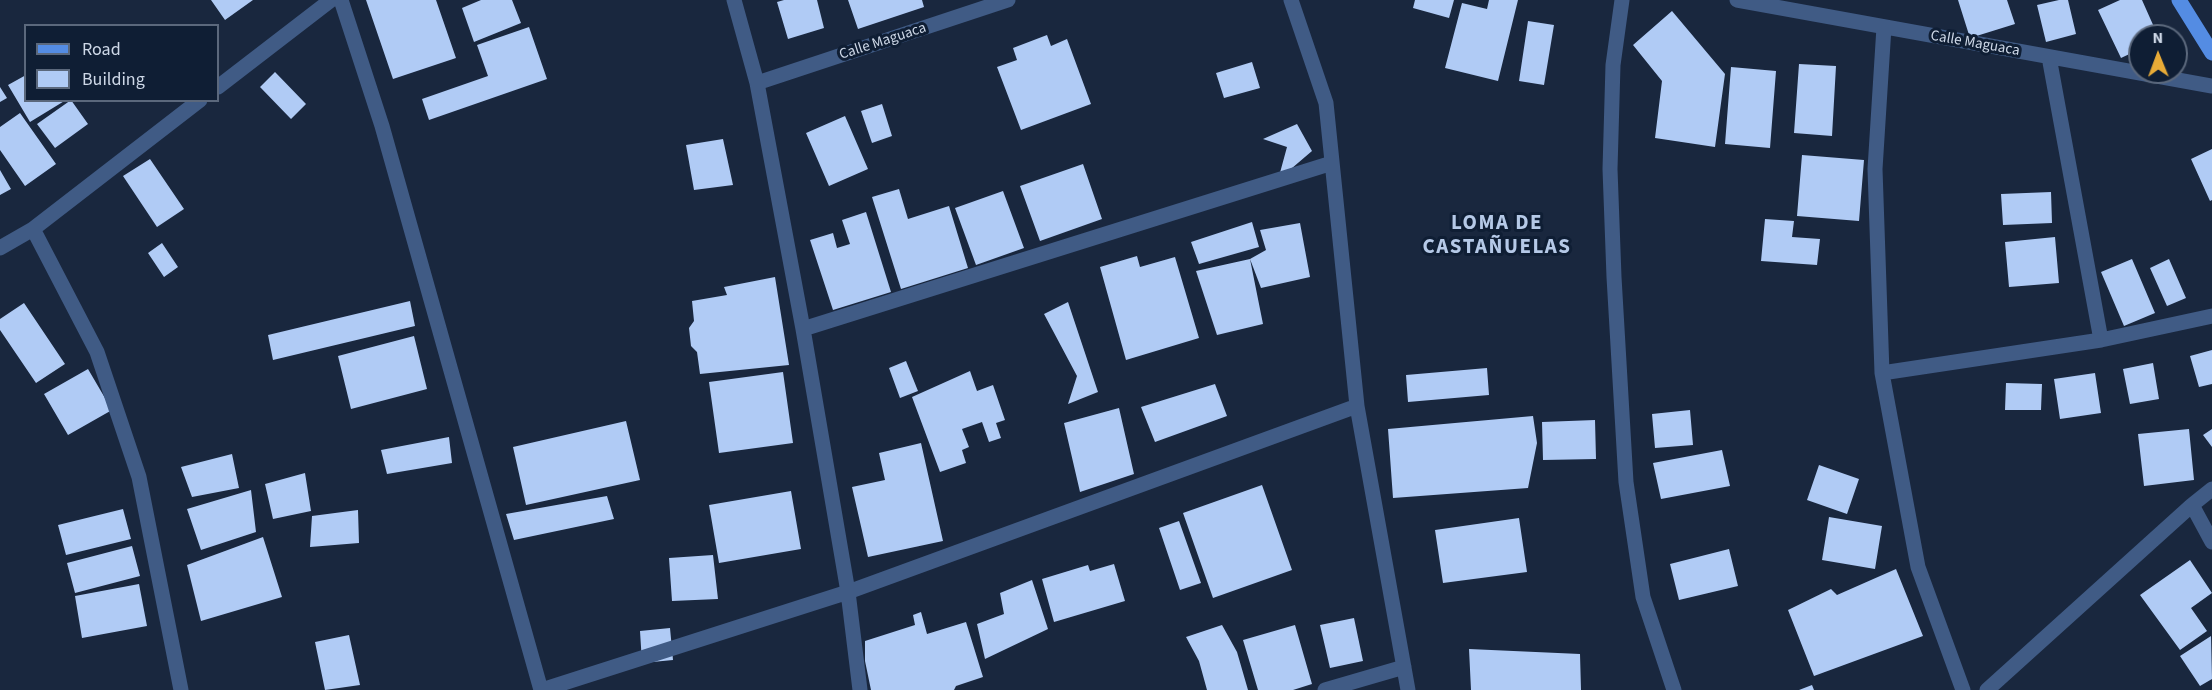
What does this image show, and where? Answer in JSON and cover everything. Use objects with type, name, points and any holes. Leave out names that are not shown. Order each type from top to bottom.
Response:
[{"type":"main road","points":[[2179,0],[2212,53]]},
{"type":"street","points":[[219,86],[332,0]]},
{"type":"street","points":[[341,0],[388,147],[542,690],[848,592],[1357,406]]},
{"type":"street","points":[[734,0],[757,83],[803,329],[848,592],[860,690]]},
{"type":"street","name":"Calle Maguaca","points":[[757,83],[1008,0]]},
{"type":"street","points":[[1291,0],[1326,103],[1357,406],[1408,690]]},
{"type":"street","points":[[1622,0],[1613,65],[1610,169],[1626,482],[1643,597],[1674,690]]},
{"type":"street","name":"Calle Maguaca","points":[[1737,0],[2212,86]]},
{"type":"street","points":[[1884,27],[1875,169],[1881,373],[1918,567],[1963,690]]},
{"type":"street","points":[[2049,57],[2101,340]]},
{"type":"street","points":[[0,248],[33,229],[197,102]]},
{"type":"street","points":[[803,329],[1332,163]]},
{"type":"street","points":[[33,229],[97,352],[139,477],[181,690]]},
{"type":"street","points":[[1881,373],[2101,340],[2212,316]]},
{"type":"street","points":[[1988,690],[2212,489]]},
{"type":"street","points":[[2192,505],[2212,542]]},
{"type":"street","points":[[1325,690],[1404,667]]},
{"type":"building","points":[[211,0],[253,0],[225,20]]},
{"type":"building","points":[[366,0],[436,0],[456,58],[393,79]]},
{"type":"building","points":[[481,0],[512,0],[521,23],[474,42],[462,8]]},
{"type":"building","points":[[817,0],[824,28],[788,39],[777,2]]},
{"type":"building","points":[[848,0],[922,0],[924,7],[858,29]]},
{"type":"building","points":[[1415,0],[1454,0],[1449,18],[1413,8]]},
{"type":"building","points":[[1489,0],[1518,0],[1498,81],[1445,68],[1462,3],[1487,9]]},
{"type":"building","points":[[1958,0],[2007,0],[2015,24],[1970,38]]},
{"type":"building","points":[[2068,0],[2076,34],[2046,42],[2037,5]]},
{"type":"building","points":[[2120,0],[2142,0],[2153,24],[2128,24],[2128,55],[2121,58],[2098,10]]},
{"type":"building","points":[[1672,11],[1725,74],[1715,147],[1655,138],[1662,81],[1633,45]]},
{"type":"building","points":[[1528,21],[1554,25],[1544,85],[1519,81]]},
{"type":"building","points":[[529,27],[547,79],[429,120],[422,99],[488,76],[477,45]]},
{"type":"building","points":[[1047,35],[1051,46],[1067,39],[1091,104],[1021,130],[997,67],[1017,60],[1013,48]]},
{"type":"building","points":[[1252,62],[1260,88],[1224,98],[1216,73]]},
{"type":"building","points":[[1799,64],[1836,66],[1832,136],[1794,133]]},
{"type":"building","points":[[1731,67],[1776,71],[1770,148],[1725,144]]},
{"type":"building","points":[[275,72],[306,104],[291,119],[260,87]]},
{"type":"building","points":[[24,76],[24,102],[63,102],[30,122],[8,85]]},
{"type":"building","points":[[0,87],[7,98],[0,102]]},
{"type":"building","points":[[68,102],[72,102],[88,124],[55,148],[37,124]]},
{"type":"building","points":[[882,104],[892,136],[872,143],[861,111]]},
{"type":"building","points":[[20,113],[56,164],[25,186],[0,150],[0,127]]},
{"type":"building","points":[[845,116],[868,169],[829,186],[806,133]]},
{"type":"building","points":[[1297,124],[1312,151],[1278,180],[1287,147],[1263,139]]},
{"type":"building","points":[[723,139],[733,185],[694,190],[686,145]]},
{"type":"building","points":[[2212,149],[2212,200],[2210,201],[2191,159]]},
{"type":"building","points":[[1802,155],[1864,160],[1859,221],[1797,216]]},
{"type":"building","points":[[150,159],[184,209],[157,227],[123,176]]},
{"type":"building","points":[[1083,164],[1102,219],[1040,241],[1020,186]]},
{"type":"building","points":[[0,170],[11,189],[0,195]]},
{"type":"building","points":[[899,189],[908,219],[949,206],[968,268],[901,289],[872,197]]},
{"type":"building","points":[[1003,191],[1024,248],[976,265],[955,208]]},
{"type":"building","points":[[2051,192],[2052,223],[2003,225],[2001,194]]},
{"type":"building","points":[[866,212],[891,292],[833,310],[810,240],[833,233],[837,248],[850,244],[842,220]]},
{"type":"building","points":[[1765,219],[1794,221],[1792,237],[1820,239],[1817,265],[1761,261]]},
{"type":"building","points":[[1252,222],[1259,247],[1199,264],[1191,242]]},
{"type":"building","points":[[1300,223],[1310,277],[1261,288],[1250,259],[1266,250],[1260,230]]},
{"type":"building","points":[[2055,237],[2059,283],[2009,287],[2005,242]]},
{"type":"building","points":[[162,243],[178,267],[164,277],[148,253]]},
{"type":"building","points":[[1137,256],[1140,267],[1175,257],[1199,338],[1126,360],[1100,267]]},
{"type":"building","points":[[1250,259],[1263,324],[1217,335],[1196,271]]},
{"type":"building","points":[[2132,259],[2155,313],[2124,326],[2101,272]]},
{"type":"building","points":[[2169,259],[2186,298],[2167,306],[2150,268]]},
{"type":"building","points":[[775,277],[789,365],[700,374],[697,352],[691,346],[689,328],[694,321],[692,301],[727,295],[724,287]]},
{"type":"building","points":[[410,301],[415,326],[273,360],[268,335]]},
{"type":"building","points":[[1068,302],[1098,392],[1068,404],[1077,376],[1044,314]]},
{"type":"building","points":[[24,303],[65,364],[36,383],[0,330],[0,319]]},
{"type":"building","points":[[414,336],[427,389],[351,409],[338,356]]},
{"type":"building","points":[[2212,350],[2212,384],[2199,387],[2190,356]]},
{"type":"building","points":[[906,361],[918,391],[900,398],[889,368]]},
{"type":"building","points":[[2153,363],[2159,399],[2130,404],[2123,369]]},
{"type":"building","points":[[1487,368],[1489,395],[1408,402],[1406,375]]},
{"type":"building","points":[[88,369],[112,410],[68,435],[44,394]]},
{"type":"building","points":[[970,371],[977,391],[993,385],[1005,420],[996,423],[1001,438],[989,442],[982,422],[962,429],[969,447],[962,450],[966,463],[940,472],[912,397]]},
{"type":"building","points":[[783,372],[793,443],[719,453],[709,382]]},
{"type":"building","points":[[2095,373],[2101,413],[2060,419],[2054,379]]},
{"type":"building","points":[[2006,383],[2042,384],[2041,410],[2005,410]]},
{"type":"building","points":[[1215,384],[1227,416],[1155,442],[1141,407]]},
{"type":"building","points":[[1119,408],[1134,474],[1080,492],[1064,423]]},
{"type":"building","points":[[1690,410],[1693,445],[1655,448],[1652,414]]},
{"type":"building","points":[[1533,416],[1537,443],[1528,488],[1393,498],[1388,429]]},
{"type":"building","points":[[1595,420],[1596,459],[1543,460],[1542,422]]},
{"type":"building","points":[[626,421],[640,480],[526,505],[513,447]]},
{"type":"building","points":[[2189,429],[2194,480],[2144,486],[2138,434]]},
{"type":"building","points":[[2212,429],[2212,447],[2203,435]]},
{"type":"building","points":[[449,437],[452,463],[387,474],[381,450]]},
{"type":"building","points":[[921,443],[943,541],[868,557],[852,487],[885,480],[879,453]]},
{"type":"building","points":[[1722,450],[1730,486],[1661,499],[1653,463]]},
{"type":"building","points":[[232,454],[239,488],[192,497],[181,467]]},
{"type":"building","points":[[1819,465],[1859,479],[1847,514],[1807,500]]},
{"type":"building","points":[[305,473],[311,511],[273,519],[265,484]]},
{"type":"building","points":[[1262,485],[1292,570],[1213,598],[1183,513]]},
{"type":"building","points":[[251,490],[256,532],[201,550],[187,509]]},
{"type":"building","points":[[791,491],[801,549],[719,563],[709,505]]},
{"type":"building","points":[[607,496],[614,519],[514,540],[506,514]]},
{"type":"building","points":[[123,509],[131,539],[66,555],[58,525]]},
{"type":"building","points":[[358,510],[359,543],[310,547],[312,516]]},
{"type":"building","points":[[1829,517],[1882,526],[1875,569],[1822,560]]},
{"type":"building","points":[[1519,518],[1527,572],[1443,583],[1435,530]]},
{"type":"building","points":[[1179,521],[1201,583],[1180,590],[1159,528]]},
{"type":"building","points":[[263,537],[282,597],[201,621],[187,565]]},
{"type":"building","points":[[132,546],[140,576],[75,593],[67,563]]},
{"type":"building","points":[[1729,549],[1738,586],[1679,600],[1670,564]]},
{"type":"building","points":[[713,555],[718,599],[672,601],[669,558]]},
{"type":"building","points":[[2190,560],[2212,593],[2191,608],[2207,631],[2180,650],[2140,595]]},
{"type":"building","points":[[1114,564],[1125,601],[1054,622],[1042,579],[1088,565],[1090,571]]},
{"type":"building","points":[[1896,569],[1923,636],[1814,676],[1788,610],[1831,589],[1837,595]]},
{"type":"building","points":[[1032,580],[1048,629],[985,659],[977,624],[1004,614],[1000,593]]},
{"type":"building","points":[[139,584],[147,626],[82,638],[75,596]]},
{"type":"building","points":[[921,612],[927,634],[966,622],[983,677],[956,686],[954,690],[871,690],[865,661],[865,641],[915,625],[913,615]]},
{"type":"building","points":[[1354,618],[1363,661],[1330,668],[1320,625]]},
{"type":"building","points":[[1222,625],[1237,652],[1248,690],[1207,690],[1199,661],[1186,637]]},
{"type":"building","points":[[1295,625],[1312,684],[1293,690],[1258,690],[1243,640]]},
{"type":"building","points":[[670,628],[673,660],[642,663],[640,631]]},
{"type":"building","points":[[349,635],[360,685],[325,690],[315,642]]},
{"type":"building","points":[[2211,636],[2212,679],[2200,686],[2180,656]]},
{"type":"building","points":[[1469,649],[1580,654],[1581,690],[1471,690]]},
{"type":"building","points":[[1812,685],[1814,690],[1799,690]]},
{"type":"district","name":"LOMA DE CASTAÑUELAS","points":[[1497,236]]}]
